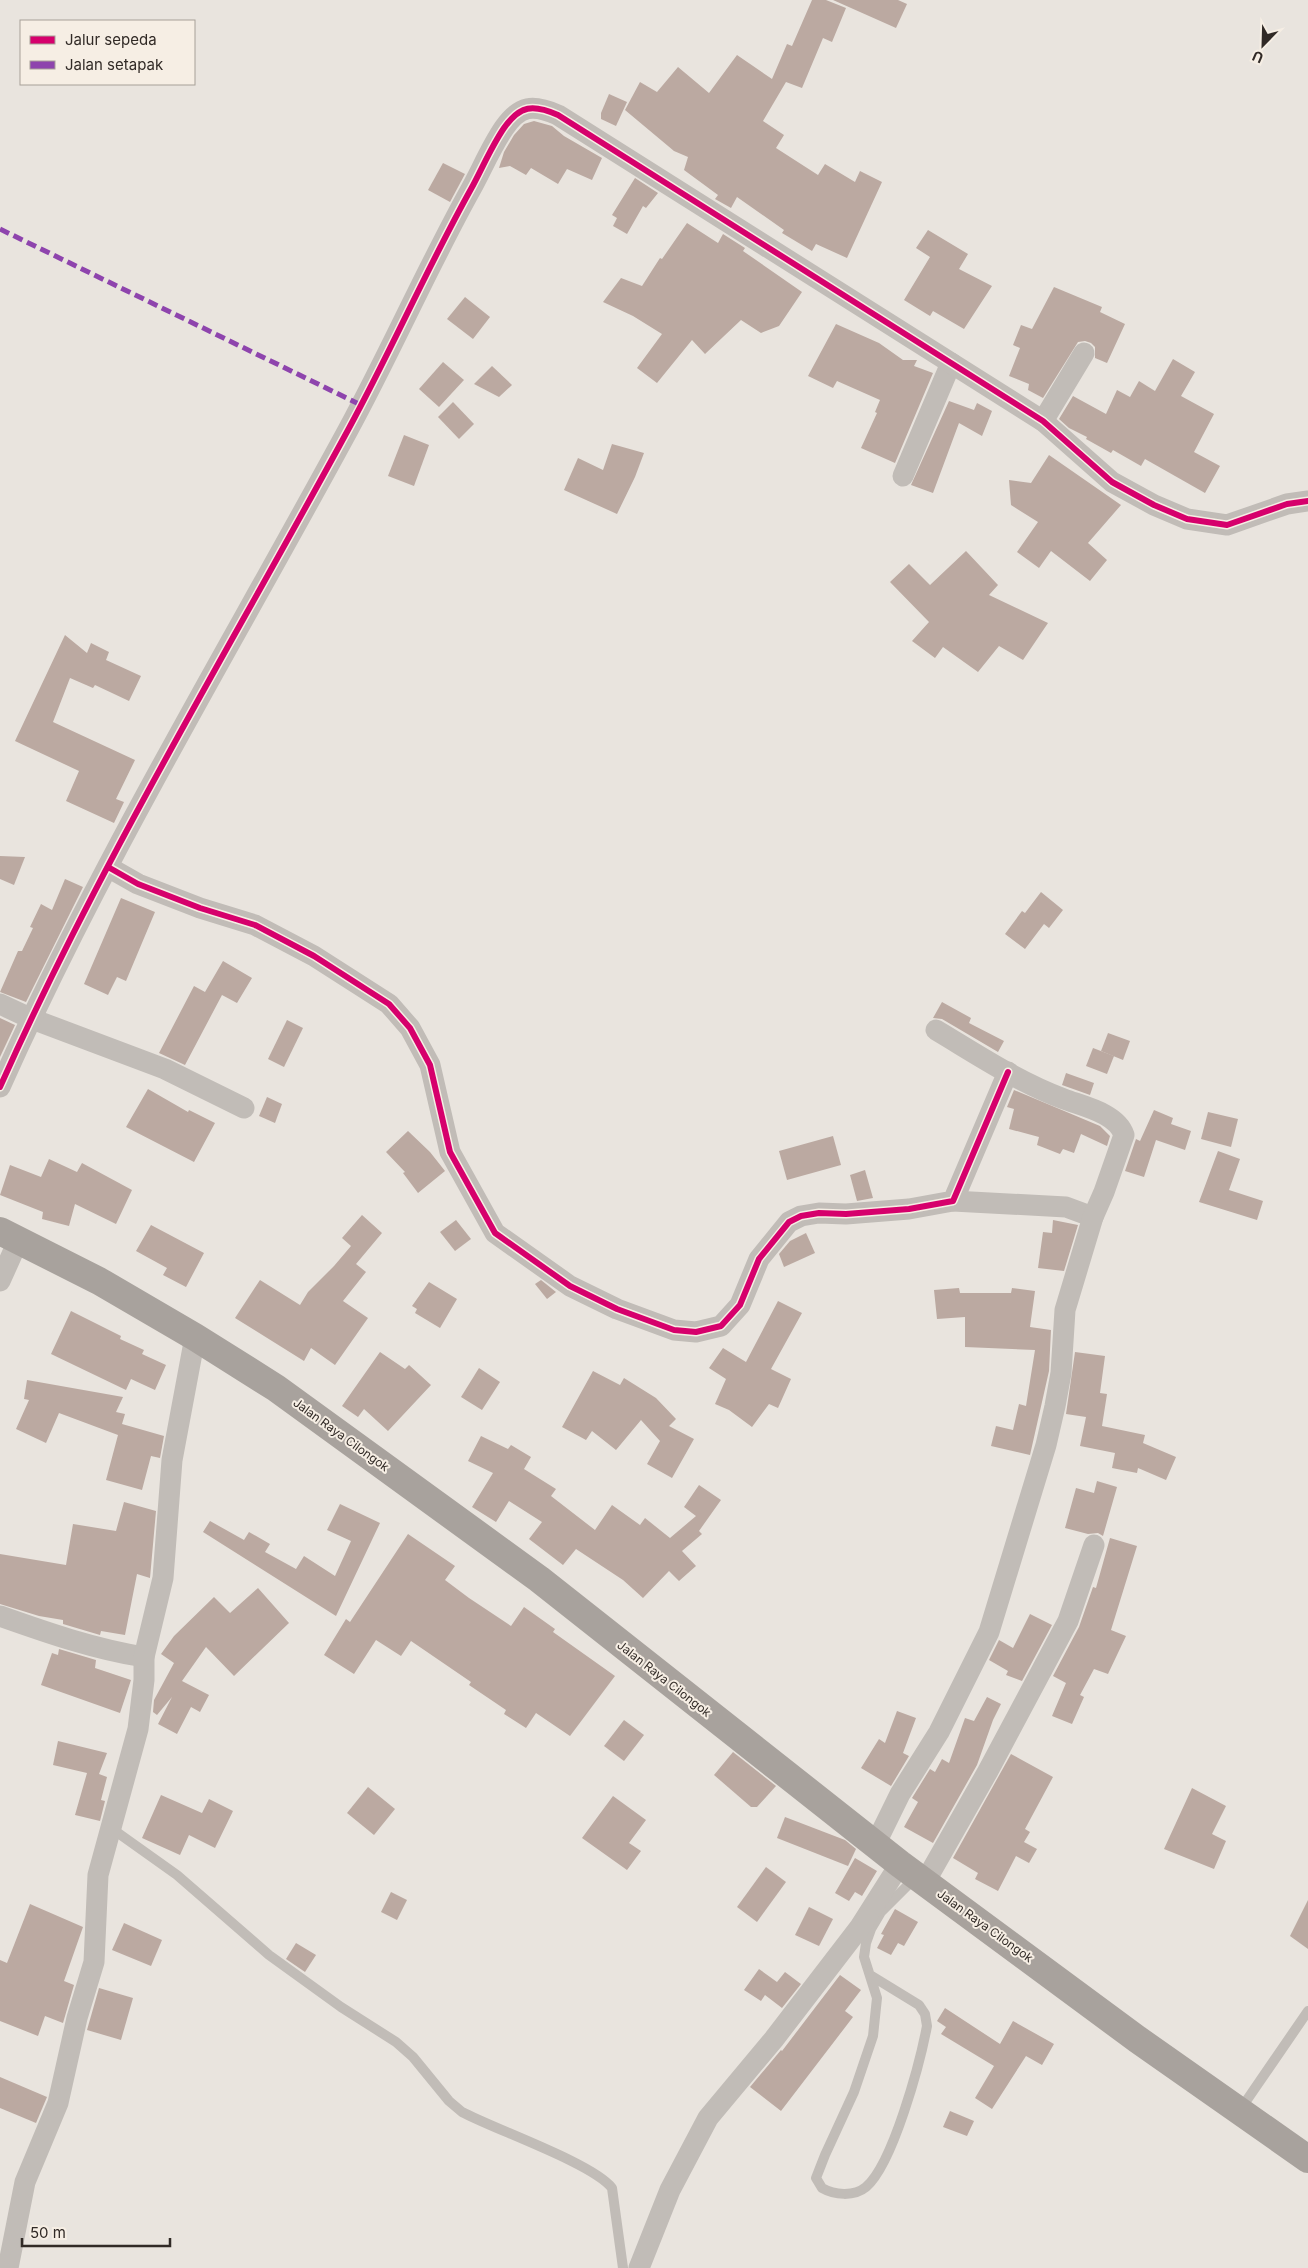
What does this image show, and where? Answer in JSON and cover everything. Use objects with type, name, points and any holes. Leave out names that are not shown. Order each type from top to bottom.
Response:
[{"type":"highway","name":"Jalan Raya Cilongok","points":[[9,1236],[98,1281],[195,1337],[276,1388],[539,1580],[875,1845],[1137,2039],[1308,2159]]},
{"type":"street","points":[[0,1087],[143,797],[259,593],[362,405],[461,208],[504,128],[518,113],[530,107],[544,109],[558,115],[951,363],[1043,422],[1112,482],[1154,505],[1187,519],[1227,525],[1288,504],[1308,501]]},
{"type":"street","points":[[1043,422],[1084,352]]},
{"type":"street","points":[[902,476],[951,363]]},
{"type":"street","points":[[108,867],[138,884],[200,908],[255,924],[314,956],[388,1004],[410,1028],[430,1065],[450,1152],[495,1233],[570,1286],[617,1309],[674,1330],[696,1332],[721,1326],[740,1305],[760,1259],[789,1222],[801,1216],[819,1213],[846,1214],[909,1209],[953,1201],[1066,1207],[1093,1217]]},
{"type":"street","points":[[0,1004],[32,1019],[165,1069],[244,1108]]},
{"type":"street","points":[[875,1845],[900,1794],[939,1732],[989,1632],[1046,1445],[1061,1373],[1065,1310],[1093,1217],[1124,1135],[1120,1127],[1097,1111],[1054,1095],[1008,1072],[936,1030]]},
{"type":"street","points":[[953,1201],[1008,1072]]},
{"type":"street","points":[[0,1281],[9,1236]]},
{"type":"street","points":[[8,2268],[25,2182],[58,2103],[77,2018],[94,1962],[98,1875],[138,1729],[144,1680],[144,1657],[163,1578],[172,1460],[195,1337]]},
{"type":"street","points":[[640,2268],[670,2190],[708,2118],[774,2039],[860,1927],[914,1874],[988,1771],[1068,1621],[1094,1545]]},
{"type":"street","points":[[0,1616],[104,1651],[144,1657]]},
{"type":"lane","points":[[111,1828],[177,1875],[269,1955],[341,2007],[396,2042],[413,2057],[449,2101],[462,2112],[559,2156],[606,2180],[612,2188],[614,2196],[624,2268]]},
{"type":"lane","points":[[870,1975],[919,2005],[925,2014],[927,2026],[909,2098],[891,2147],[873,2180],[854,2194],[841,2193],[822,2188],[818,2183],[817,2173],[854,2092],[873,2036],[877,1998],[864,1957],[866,1944],[871,1929],[881,1912],[914,1874]]},
{"type":"lane","points":[[1239,2110],[1308,2011]]},
{"type":"building","points":[[812,0],[826,0],[846,8],[832,42],[823,38],[802,88],[786,82],[763,121],[784,135],[776,148],[818,175],[825,164],[855,182],[860,171],[882,182],[847,258],[816,244],[812,251],[782,233],[784,230],[737,197],[731,208],[715,199],[718,195],[684,170],[688,157],[674,151],[625,110],[640,82],[657,92],[678,67],[709,93],[737,55],[772,79],[787,44],[792,46]]},
{"type":"building","points":[[833,0],[898,0],[907,4],[896,28]]},
{"type":"building","points":[[609,94],[627,102],[616,126],[601,119],[601,113]]},
{"type":"building","points":[[534,121],[552,126],[564,136],[602,158],[592,180],[567,169],[558,184],[531,168],[526,175],[510,166],[499,168],[504,152],[514,135],[524,124]]},
{"type":"building","points":[[443,163],[465,174],[450,202],[428,190]]},
{"type":"building","points":[[635,178],[658,193],[646,208],[643,206],[627,234],[613,226],[617,218],[612,215]]},
{"type":"building","points":[[687,223],[718,243],[723,234],[745,248],[743,251],[802,292],[779,326],[761,333],[741,320],[705,354],[692,340],[657,383],[637,368],[662,334],[633,316],[603,302],[621,278],[642,286],[660,258],[662,259]]},
{"type":"building","points":[[928,230],[968,254],[959,269],[992,286],[964,329],[933,311],[930,316],[904,300],[930,257],[916,248]]},
{"type":"building","points":[[1054,287],[1102,307],[1100,312],[1125,324],[1107,363],[1095,358],[1095,347],[1091,343],[1085,341],[1078,342],[1043,398],[1028,390],[1029,384],[1009,376],[1020,348],[1013,345],[1021,325],[1032,329]]},
{"type":"building","points":[[465,297],[490,317],[473,339],[447,319]]},
{"type":"building","points":[[836,324],[879,343],[903,360],[917,360],[914,366],[933,373],[895,463],[861,448],[877,413],[875,412],[880,400],[837,381],[833,388],[808,376]]},
{"type":"building","points":[[1173,359],[1195,372],[1181,396],[1214,414],[1194,452],[1220,466],[1205,493],[1145,459],[1141,466],[1113,450],[1111,453],[1069,428],[1059,419],[1073,396],[1106,414],[1117,390],[1130,397],[1139,381],[1155,391]]},
{"type":"building","points":[[443,362],[464,380],[439,407],[419,389]]},
{"type":"building","points":[[492,366],[512,385],[499,397],[474,384]]},
{"type":"building","points":[[949,401],[974,410],[977,403],[992,411],[982,436],[959,423],[933,493],[911,485]]},
{"type":"building","points":[[453,402],[474,424],[459,439],[438,417]]},
{"type":"building","points":[[404,435],[429,445],[414,486],[388,476]]},
{"type":"building","points":[[612,444],[644,453],[617,514],[564,490],[578,458],[603,470]]},
{"type":"building","points":[[1049,455],[1121,505],[1088,543],[1107,560],[1090,581],[1051,551],[1039,568],[1017,552],[1038,522],[1011,505],[1009,480],[1031,483]]},
{"type":"building","points":[[966,551],[998,585],[989,595],[1048,623],[1023,660],[999,646],[978,672],[943,647],[935,658],[912,641],[929,622],[890,582],[909,564],[930,585]]},
{"type":"building","points":[[65,635],[87,653],[91,643],[109,652],[106,660],[141,676],[129,701],[95,685],[93,688],[70,678],[53,722],[135,760],[116,799],[124,802],[114,823],[66,801],[79,771],[15,741]]},
{"type":"building","points":[[0,856],[25,857],[14,885],[0,879]]},
{"type":"building","points":[[65,879],[83,887],[26,1002],[0,992],[18,951],[22,951],[33,928],[30,927],[41,904],[52,910]]},
{"type":"building","points":[[1041,892],[1063,910],[1049,928],[1044,924],[1025,949],[1005,934],[1022,911],[1025,913]]},
{"type":"building","points":[[121,898],[155,912],[126,981],[117,977],[108,995],[84,984]]},
{"type":"building","points":[[223,961],[252,978],[237,1003],[222,995],[185,1065],[159,1053],[194,986],[205,992]]},
{"type":"building","points":[[942,1002],[971,1018],[969,1023],[1004,1041],[998,1052],[942,1019],[933,1018]]},
{"type":"building","points":[[0,1018],[15,1025],[0,1057]]},
{"type":"building","points":[[287,1020],[303,1028],[284,1067],[268,1059]]},
{"type":"building","points":[[1108,1033],[1130,1041],[1123,1060],[1101,1051]]},
{"type":"building","points":[[1093,1048],[1114,1056],[1107,1074],[1086,1066]]},
{"type":"building","points":[[1066,1073],[1094,1083],[1090,1095],[1062,1085]]},
{"type":"building","points":[[148,1089],[188,1112],[189,1110],[215,1123],[194,1162],[126,1127]]},
{"type":"building","points":[[1014,1090],[1100,1126],[1110,1136],[1107,1146],[1081,1134],[1074,1153],[1063,1149],[1060,1154],[1037,1145],[1039,1137],[1009,1129],[1014,1109],[1007,1107]]},
{"type":"building","points":[[267,1097],[282,1104],[275,1123],[259,1116]]},
{"type":"building","points":[[1154,1110],[1173,1118],[1171,1124],[1191,1131],[1185,1150],[1156,1140],[1144,1177],[1125,1171],[1136,1139],[1140,1141]]},
{"type":"building","points":[[1208,1112],[1238,1119],[1231,1147],[1201,1139]]},
{"type":"building","points":[[408,1131],[430,1152],[445,1171],[418,1193],[403,1173],[405,1172],[386,1152]]},
{"type":"building","points":[[833,1136],[841,1165],[787,1180],[779,1151]]},
{"type":"building","points":[[1218,1151],[1240,1159],[1229,1190],[1263,1201],[1257,1220],[1199,1202]]},
{"type":"building","points":[[49,1159],[77,1172],[82,1163],[132,1190],[116,1224],[75,1204],[69,1226],[42,1219],[43,1212],[0,1195],[10,1165],[41,1177]]},
{"type":"building","points":[[865,1170],[873,1198],[857,1201],[850,1175]]},
{"type":"building","points":[[362,1215],[382,1233],[356,1264],[366,1272],[343,1301],[368,1318],[335,1365],[311,1348],[304,1361],[235,1318],[260,1280],[300,1305],[308,1292],[351,1246],[342,1238]]},
{"type":"building","points":[[456,1220],[471,1239],[455,1251],[440,1232]]},
{"type":"building","points":[[1053,1220],[1078,1225],[1064,1271],[1038,1268],[1043,1232],[1052,1233]]},
{"type":"building","points":[[151,1225],[204,1253],[186,1287],[163,1275],[167,1268],[136,1251]]},
{"type":"building","points":[[806,1233],[815,1253],[784,1267],[779,1254],[790,1241]]},
{"type":"building","points":[[541,1280],[556,1292],[547,1299],[535,1284]]},
{"type":"building","points":[[429,1282],[457,1299],[440,1328],[415,1313],[417,1309],[412,1306]]},
{"type":"building","points":[[959,1288],[960,1293],[1011,1293],[1012,1288],[1035,1291],[1030,1327],[1051,1330],[1049,1371],[1030,1455],[991,1446],[996,1426],[1013,1430],[1019,1404],[1026,1406],[1035,1350],[965,1347],[965,1317],[937,1319],[934,1290]]},
{"type":"building","points":[[778,1301],[802,1313],[771,1369],[791,1379],[778,1408],[769,1404],[752,1427],[729,1410],[715,1404],[726,1379],[709,1368],[723,1348],[746,1362]]},
{"type":"building","points":[[71,1311],[121,1336],[120,1339],[144,1350],[142,1354],[166,1365],[155,1390],[131,1379],[126,1390],[51,1354]]},
{"type":"building","points":[[380,1352],[405,1369],[409,1365],[431,1385],[388,1431],[364,1409],[358,1417],[342,1406]]},
{"type":"building","points":[[1075,1352],[1105,1356],[1100,1393],[1107,1394],[1102,1426],[1145,1435],[1143,1443],[1176,1457],[1166,1480],[1138,1468],[1137,1473],[1112,1468],[1115,1453],[1080,1446],[1086,1417],[1066,1414]]},
{"type":"building","points":[[479,1368],[500,1382],[482,1410],[461,1397]]},
{"type":"building","points":[[593,1371],[620,1385],[624,1378],[656,1398],[676,1419],[669,1426],[694,1439],[672,1478],[647,1464],[660,1441],[641,1420],[616,1450],[592,1431],[586,1440],[562,1427]]},
{"type":"building","points":[[27,1380],[123,1397],[116,1412],[125,1414],[122,1424],[164,1436],[160,1458],[151,1456],[142,1490],[106,1480],[118,1435],[59,1413],[46,1443],[16,1429],[29,1400],[24,1399]]},
{"type":"building","points":[[481,1436],[508,1449],[511,1445],[531,1457],[524,1469],[556,1489],[551,1496],[595,1530],[612,1505],[640,1525],[645,1518],[670,1538],[696,1516],[684,1507],[699,1485],[721,1500],[699,1531],[702,1534],[682,1551],[696,1566],[679,1581],[669,1571],[643,1598],[623,1580],[576,1549],[563,1565],[529,1539],[542,1522],[509,1501],[496,1522],[472,1507],[493,1473],[468,1461]]},
{"type":"building","points":[[1097,1481],[1117,1487],[1103,1536],[1098,1533],[1088,1534],[1065,1528],[1076,1488],[1094,1493]]},
{"type":"building","points":[[124,1502],[156,1511],[150,1578],[137,1574],[125,1635],[101,1631],[100,1635],[63,1624],[63,1620],[39,1616],[0,1604],[0,1554],[66,1565],[73,1524],[116,1531]]},
{"type":"building","points":[[340,1504],[380,1523],[336,1616],[203,1532],[210,1521],[244,1540],[249,1532],[270,1544],[265,1552],[296,1569],[304,1556],[335,1576],[351,1541],[327,1530]]},
{"type":"building","points":[[408,1534],[455,1566],[445,1580],[469,1598],[511,1626],[524,1607],[555,1629],[553,1632],[615,1676],[570,1736],[536,1713],[526,1728],[504,1714],[506,1710],[469,1685],[471,1682],[411,1641],[401,1656],[376,1640],[354,1674],[324,1655],[346,1619],[350,1622]]},
{"type":"building","points":[[1110,1538],[1137,1546],[1111,1630],[1126,1636],[1108,1674],[1094,1669],[1080,1695],[1084,1697],[1072,1724],[1052,1716],[1066,1683],[1053,1676],[1079,1627],[1093,1587],[1096,1588]]},
{"type":"building","points":[[258,1588],[289,1623],[234,1676],[206,1647],[182,1681],[209,1695],[200,1712],[191,1707],[177,1734],[158,1724],[172,1697],[157,1715],[153,1712],[154,1700],[174,1663],[161,1654],[174,1636],[214,1597],[230,1613]]},
{"type":"building","points":[[1030,1614],[1052,1625],[1022,1681],[1006,1675],[1008,1671],[989,1660],[999,1640],[1013,1648]]},
{"type":"building","points":[[59,1649],[96,1660],[95,1668],[131,1680],[120,1713],[41,1685],[52,1653],[58,1655]]},
{"type":"building","points":[[987,1697],[1001,1704],[993,1720],[977,1765],[933,1843],[904,1827],[918,1802],[912,1798],[930,1769],[935,1772],[942,1759],[949,1763],[965,1718],[974,1721]]},
{"type":"building","points":[[897,1711],[916,1718],[903,1753],[909,1756],[891,1786],[861,1768],[879,1739],[885,1743]]},
{"type":"building","points":[[624,1720],[644,1735],[624,1761],[604,1746]]},
{"type":"building","points":[[58,1741],[107,1753],[99,1774],[107,1777],[101,1800],[105,1801],[100,1821],[75,1815],[87,1773],[53,1765]]},
{"type":"building","points":[[733,1752],[776,1786],[757,1807],[751,1807],[714,1775]]},
{"type":"building","points":[[1011,1754],[1053,1777],[1025,1829],[1030,1832],[1024,1842],[1037,1849],[1029,1863],[1016,1856],[998,1891],[975,1879],[978,1873],[953,1858]]},
{"type":"building","points":[[368,1787],[395,1809],[374,1835],[347,1813]]},
{"type":"building","points":[[1192,1788],[1226,1806],[1212,1834],[1226,1841],[1214,1869],[1164,1849]]},
{"type":"building","points":[[161,1795],[202,1813],[209,1799],[233,1811],[215,1848],[189,1835],[180,1855],[142,1838]]},
{"type":"building","points":[[613,1796],[646,1820],[629,1843],[641,1851],[627,1870],[582,1838]]},
{"type":"building","points":[[785,1817],[845,1840],[856,1849],[848,1866],[777,1838]]},
{"type":"building","points":[[855,1858],[877,1871],[862,1896],[855,1892],[849,1901],[835,1893]]},
{"type":"building","points":[[766,1867],[786,1882],[757,1922],[737,1907]]},
{"type":"building","points":[[391,1892],[407,1900],[397,1920],[381,1912]]},
{"type":"building","points":[[1308,1900],[1308,1949],[1290,1936]]},
{"type":"building","points":[[30,1904],[83,1927],[64,1981],[74,1985],[63,2023],[45,2016],[38,2036],[0,2021],[0,1960],[7,1963]]},
{"type":"building","points":[[809,1907],[833,1919],[819,1946],[795,1935]]},
{"type":"building","points":[[895,1909],[918,1922],[904,1946],[898,1943],[891,1955],[877,1948],[884,1935],[881,1934]]},
{"type":"building","points":[[124,1923],[162,1940],[151,1966],[112,1950]]},
{"type":"building","points":[[296,1943],[316,1955],[305,1972],[286,1959]]},
{"type":"building","points":[[759,1969],[777,1982],[785,1972],[801,1984],[782,2008],[765,1995],[761,2001],[744,1990]]},
{"type":"building","points":[[840,1975],[861,1990],[845,2011],[853,2017],[781,2111],[750,2087],[782,2051]]},
{"type":"building","points":[[99,1988],[133,1998],[121,2040],[87,2030]]},
{"type":"building","points":[[945,2008],[1000,2044],[1013,2021],[1054,2044],[1042,2065],[1026,2056],[992,2109],[975,2098],[994,2066],[941,2034],[946,2027],[937,2021]]},
{"type":"building","points":[[0,2077],[47,2097],[36,2123],[0,2108]]},
{"type":"building","points":[[950,2111],[974,2121],[967,2136],[943,2127]]},
{"type":"marked path","points":[[0,229],[361,405]]},
{"type":"cycle path","points":[[0,1087],[80,919],[123,837],[348,430],[439,249],[495,143],[510,120],[522,111],[534,108],[558,115],[1043,421],[1112,482],[1154,505],[1187,519],[1227,525],[1287,504],[1308,501]]},
{"type":"cycle path","points":[[108,867],[138,884],[200,908],[255,925],[314,956],[389,1004],[410,1028],[430,1065],[450,1152],[495,1233],[570,1286],[617,1309],[674,1330],[696,1332],[721,1326],[740,1305],[759,1259],[789,1222],[801,1216],[819,1213],[846,1214],[909,1209],[953,1201],[1008,1072]]}]
